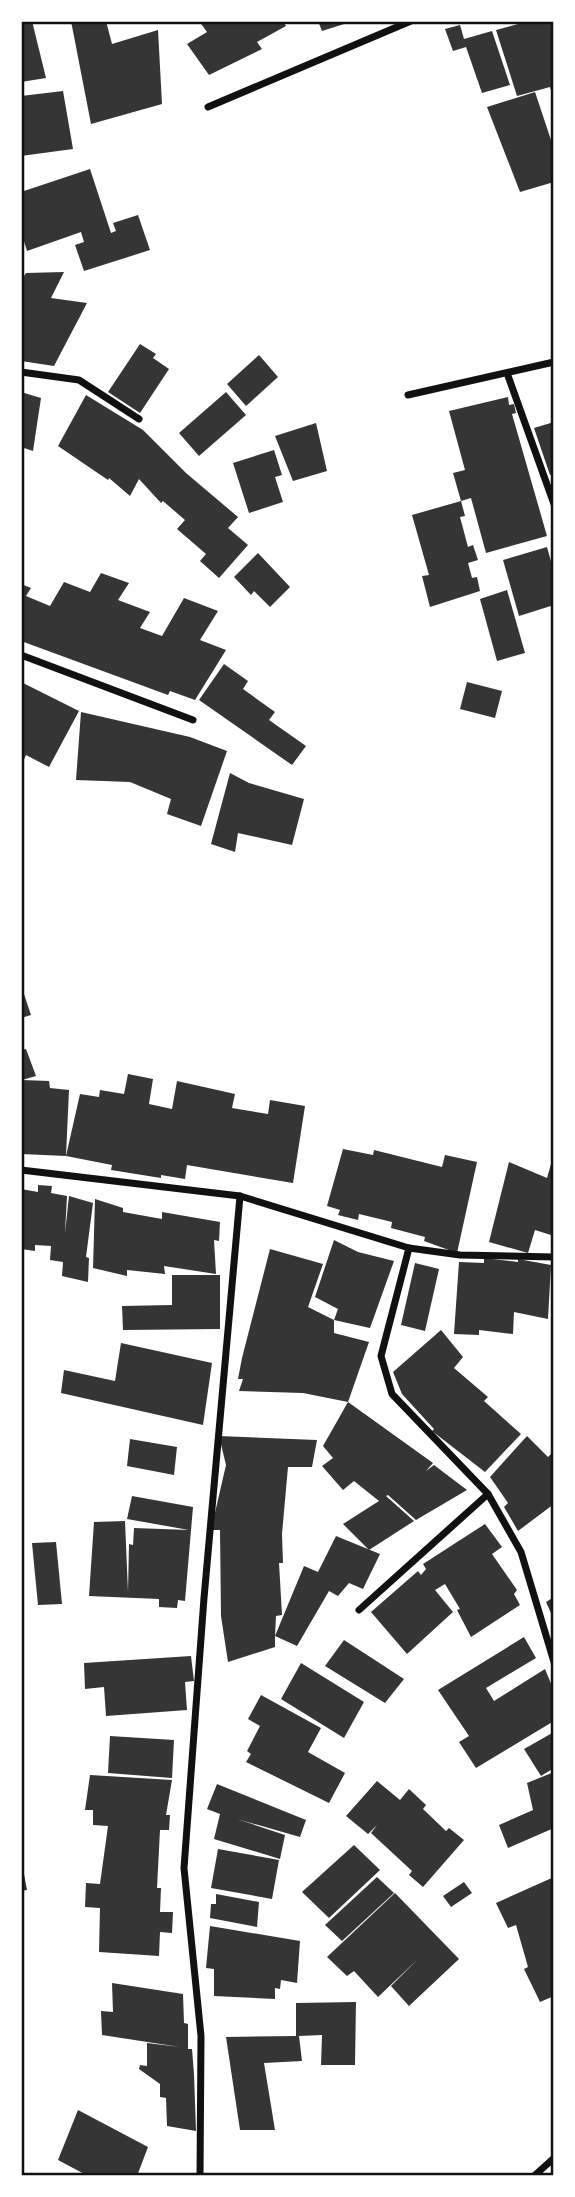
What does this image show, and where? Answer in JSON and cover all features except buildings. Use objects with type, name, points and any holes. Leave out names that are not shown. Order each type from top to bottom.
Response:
[{"type":"street","points":[[208,107],[411,21]]},
{"type":"street","points":[[408,395],[554,362]]},
{"type":"street","points":[[21,372],[79,380],[139,419]]},
{"type":"street","points":[[507,373],[554,504]]},
{"type":"street","points":[[21,655],[193,720]]},
{"type":"street","points":[[21,1170],[240,1196],[409,1248],[460,1255],[554,1257]]},
{"type":"street","points":[[200,2176],[201,2036],[184,1868],[240,1196]]},
{"type":"street","points":[[409,1248],[381,1356],[392,1394],[488,1494],[522,1552],[554,1662]]},
{"type":"street","points":[[359,1609],[488,1494]]},
{"type":"street","points":[[534,2176],[554,2158]]}]
